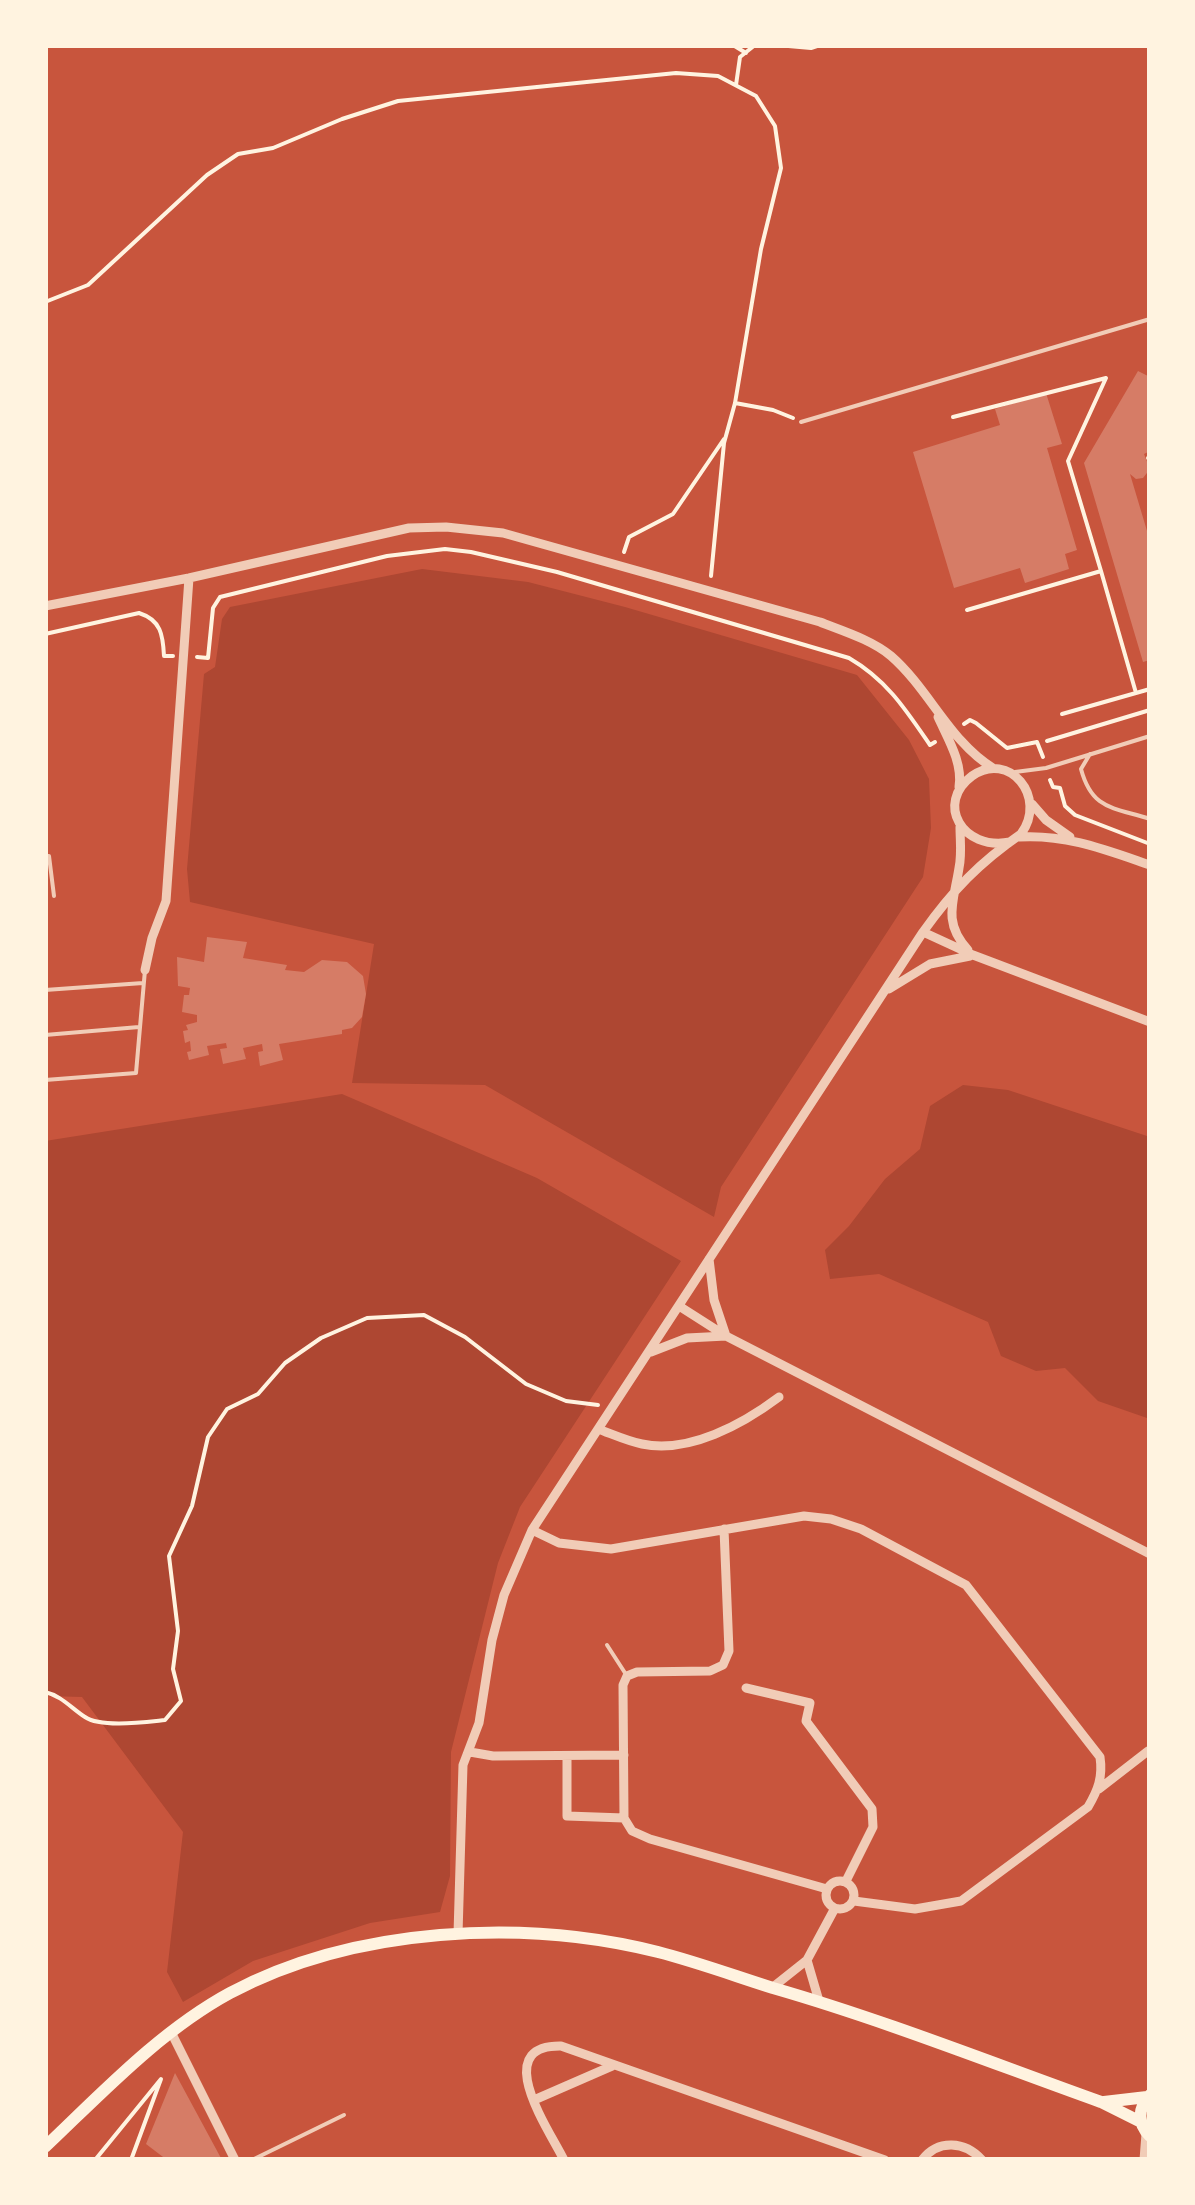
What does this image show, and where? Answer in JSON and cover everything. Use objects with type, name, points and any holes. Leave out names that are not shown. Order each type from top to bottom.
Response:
[{"type":"main road","points":[[45,2148],[171,2032],[230,1994],[306,1959],[421,1937],[458,1934],[560,1936],[655,1952],[820,2000],[1101,2102],[1146,2131]]},
{"type":"main road","points":[[1101,2102],[1149,2096]]},
{"type":"main road","points":[[1146,2131],[1142,2104],[1149,2096]]},
{"type":"street","points":[[45,606],[410,528],[504,533],[820,622],[860,638],[890,654],[971,750],[996,769]]},
{"type":"street","points":[[145,970],[166,901],[188,578]]},
{"type":"street","points":[[929,696],[961,775],[956,809],[960,824],[959,869],[953,891],[955,936],[973,955]]},
{"type":"street","points":[[957,796],[968,779],[979,772],[1009,772],[1028,791],[1032,804],[1046,820],[1072,839]]},
{"type":"street","points":[[458,1934],[463,1765],[470,1752],[504,1595],[532,1530],[923,932],[976,866],[1026,827],[1032,804]]},
{"type":"street","points":[[960,824],[979,842],[992,845],[1044,835],[1072,839],[1150,865]]},
{"type":"street","points":[[923,932],[1150,1022]]},
{"type":"street","points":[[884,992],[930,964],[973,955]]},
{"type":"street","points":[[709,1258],[714,1300],[726,1336]]},
{"type":"street","points":[[678,1306],[726,1336],[1150,1554]]},
{"type":"street","points":[[648,1352],[687,1338],[726,1336]]},
{"type":"street","points":[[598,1430],[642,1444],[680,1444],[740,1424],[779,1397]]},
{"type":"street","points":[[532,1530],[559,1543],[611,1549],[804,1516],[831,1519],[861,1530],[966,1584],[1100,1757],[1098,1790],[1088,1807],[962,1901],[916,1910],[854,1901]]},
{"type":"street","points":[[724,1529],[729,1638],[723,1665],[710,1670],[637,1672],[627,1676],[623,1685],[624,1818],[632,1831],[827,1889]]},
{"type":"street","points":[[746,1688],[810,1703],[806,1721],[872,1809],[873,1827],[846,1881]]},
{"type":"street","points":[[1098,1790],[1148,1751]]},
{"type":"street","points":[[470,1752],[493,1756],[624,1755]]},
{"type":"street","points":[[567,1757],[567,1816],[624,1818]]},
{"type":"street","points":[[835,1881],[846,1881],[854,1889],[854,1901],[846,1908],[834,1908],[827,1900],[827,1889],[835,1881]]},
{"type":"street","points":[[773,1988],[807,1960],[834,1908]]},
{"type":"street","points":[[807,1960],[820,2000]]},
{"type":"street","points":[[171,2032],[235,2160]]},
{"type":"street","points":[[564,2160],[534,2100],[526,2064],[530,2052],[540,2046],[560,2046],[885,2160]]},
{"type":"street","points":[[534,2100],[612,2066]]},
{"type":"street","points":[[1145,2160],[1146,2131]]},
{"type":"street","points":[[919,2160],[930,2151],[956,2144],[967,2147],[982,2160]]},
{"type":"lane","points":[[801,422],[1150,318]]},
{"type":"lane","points":[[1009,772],[1046,768],[1150,736]]},
{"type":"lane","points":[[1090,754],[1081,769],[1087,791],[1097,802],[1150,819]]},
{"type":"lane","points":[[45,856],[54,896]]},
{"type":"lane","points":[[45,1080],[136,1073],[145,970]]},
{"type":"lane","points":[[45,990],[143,983]]},
{"type":"lane","points":[[45,1035],[139,1028]]},
{"type":"lane","points":[[607,1645],[627,1676]]},
{"type":"lane","points":[[252,2160],[344,2115]]},
{"type":"path","points":[[734,45],[746,53]]},
{"type":"path","points":[[736,85],[740,58],[755,45]]},
{"type":"path","points":[[777,45],[820,45]]},
{"type":"path","points":[[45,302],[88,285],[207,174],[238,154],[274,148],[342,119],[398,101],[676,73],[718,76],[756,96],[775,126],[782,168],[760,249],[735,403],[725,436],[710,591]]},
{"type":"path","points":[[953,417],[1106,378],[1068,461],[1136,693]]},
{"type":"path","points":[[735,403],[773,410],[801,422]]},
{"type":"path","points":[[620,566],[629,537],[673,514],[725,436]]},
{"type":"path","points":[[45,634],[139,613],[156,622],[162,631],[164,656],[208,658],[213,608],[220,597],[400,554],[445,549],[471,552],[557,572],[849,658],[883,681],[930,746]]},
{"type":"path","points":[[967,610],[1100,571]]},
{"type":"path","points":[[1062,714],[1150,689]]},
{"type":"path","points":[[1047,741],[1150,710]]},
{"type":"path","points":[[970,720],[1007,748],[1037,742],[1053,788],[1060,788],[1065,806],[1074,815],[1150,844]]},
{"type":"path","points":[[45,1692],[70,1704],[89,1720],[131,1723],[164,1720],[180,1701],[173,1670],[178,1631],[169,1556],[192,1506],[208,1437],[227,1409],[258,1394],[285,1364],[321,1338],[368,1318],[424,1315],[465,1337],[526,1384],[566,1401],[613,1406]]},
{"type":"path","points":[[95,2160],[162,2079],[131,2160]]},
{"type":"shaded area","points":[[422,569],[528,582],[857,675],[909,740],[929,779],[931,828],[923,877],[721,1187],[714,1217],[485,1085],[352,1083],[374,944],[190,902],[187,869],[204,674],[215,667],[222,619],[230,607]]},
{"type":"shaded area","points":[[963,1085],[1008,1090],[1150,1137],[1150,1425],[1147,1418],[1098,1401],[1065,1368],[1036,1371],[1001,1356],[988,1322],[879,1274],[830,1279],[825,1250],[885,1179],[920,1149],[930,1106]]},
{"type":"shaded area","points":[[342,1094],[537,1178],[681,1261],[520,1507],[498,1563],[451,1752],[450,1876],[440,1912],[370,1923],[253,1961],[183,2002],[167,1972],[183,1832],[82,1697],[45,1696],[45,1141]]},
{"type":"building","points":[[1138,371],[1150,377],[1150,451],[1144,454],[1150,469],[1143,478],[1136,479],[1130,474],[1150,541],[1150,660],[1143,662],[1084,463]]},
{"type":"building","points":[[1046,393],[1062,444],[1047,448],[1077,550],[1065,554],[1069,569],[1025,583],[1020,568],[954,588],[913,452],[1000,425],[995,409]]},
{"type":"building","points":[[207,937],[247,942],[243,958],[287,965],[285,970],[304,972],[322,960],[347,962],[363,976],[366,994],[362,1017],[352,1028],[342,1030],[342,1034],[279,1044],[283,1060],[260,1066],[258,1052],[263,1051],[262,1044],[243,1048],[246,1059],[223,1064],[220,1049],[227,1048],[226,1043],[207,1046],[209,1055],[189,1060],[190,1041],[185,1043],[183,1031],[188,1030],[186,1025],[197,1022],[197,1015],[182,1012],[184,995],[189,995],[190,988],[178,986],[177,957],[204,962]]},
{"type":"building","points":[[175,2073],[222,2160],[167,2160],[146,2144]]}]
